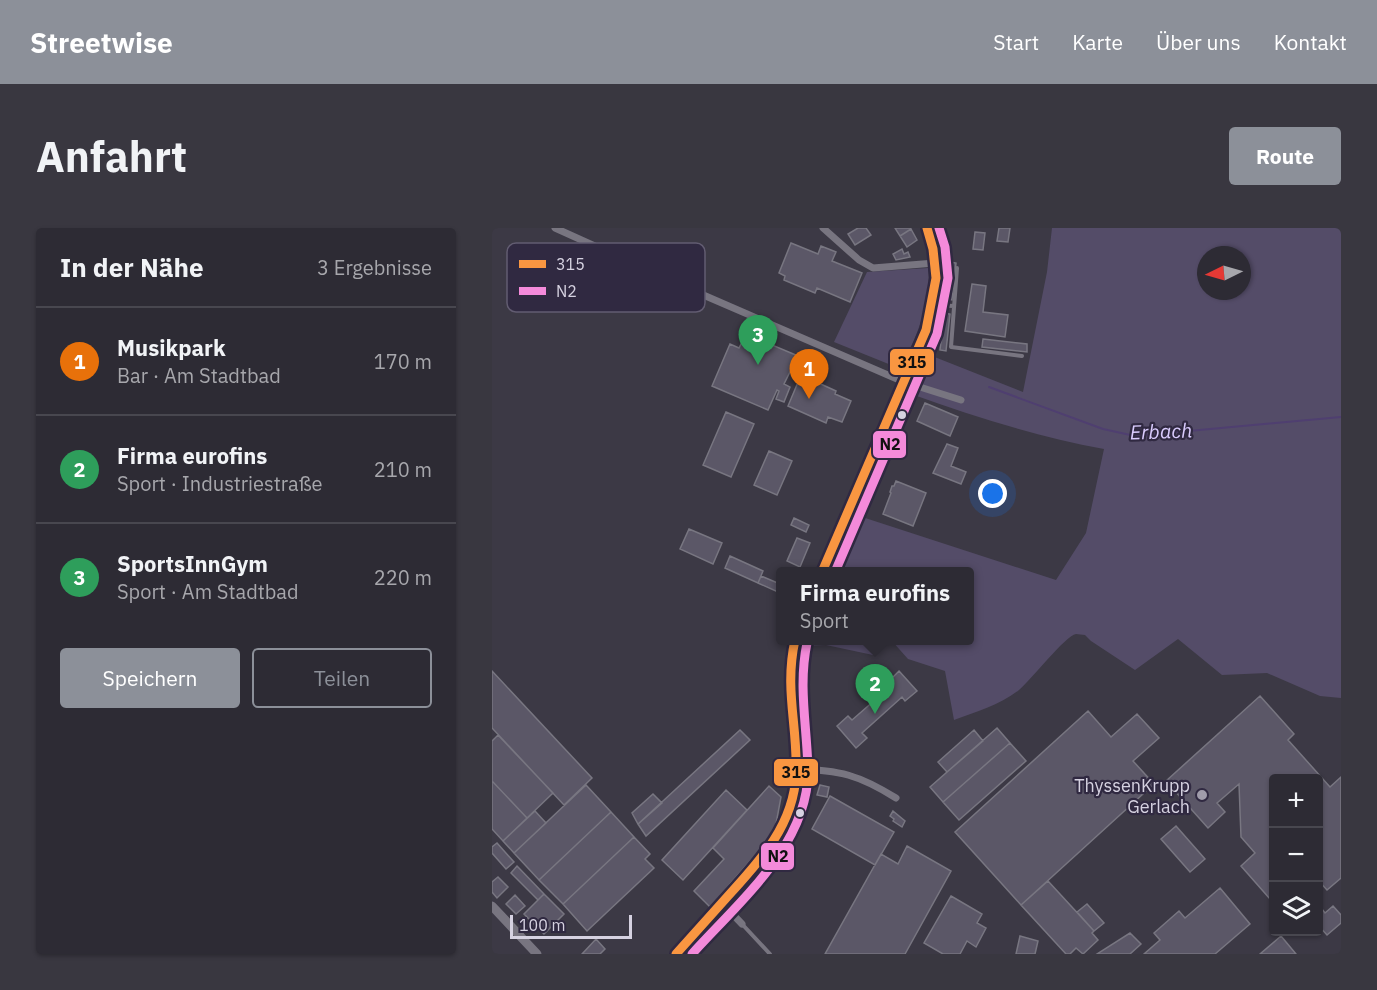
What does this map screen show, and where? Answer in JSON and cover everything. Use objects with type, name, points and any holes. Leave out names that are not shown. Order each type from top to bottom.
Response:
[{"type":"street","points":[[555,228],[588,243]]},
{"type":"street","points":[[823,228],[859,260],[873,268],[935,263]]},
{"type":"street","points":[[824,567],[926,330],[936,278],[927,228]]},
{"type":"street","points":[[705,296],[904,382],[960,400]]},
{"type":"street","points":[[676,954],[759,862],[784,826],[795,790],[796,769],[788,674],[794,645]]},
{"type":"street","points":[[796,769],[846,773],[869,781],[896,798]]},
{"type":"street","points":[[722,903],[742,924]]},
{"type":"street","points":[[492,906],[537,954]]},
{"type":"lane","points":[[957,268],[951,347],[1022,356]]},
{"type":"lane","points":[[932,304],[954,306]]},
{"type":"lane","points":[[742,924],[770,954]]},
{"type":"shaded area","points":[[1052,228],[1341,228],[1341,698],[1320,696],[1267,673],[1222,675],[1178,639],[1135,670],[1085,635],[1076,634],[1064,642],[1012,695],[988,708],[954,720],[945,671],[908,659],[896,645],[974,645],[974,567],[833,567],[856,515],[1056,580],[1086,533],[1104,449],[1008,426],[914,395],[927,354],[1023,392],[1047,272]]},
{"type":"shaded area","points":[[928,268],[928,292],[921,321],[910,348],[896,367],[834,342],[867,272]]},
{"type":"shaded area","points":[[826,645],[885,645],[873,655]]},
{"type":"building","points":[[858,228],[866,228],[871,235],[855,245],[848,234]]},
{"type":"building","points":[[895,228],[910,228],[911,229],[900,236]]},
{"type":"building","points":[[999,228],[1010,228],[1008,242],[997,241]]},
{"type":"building","points":[[911,229],[917,240],[907,247],[900,236]]},
{"type":"building","points":[[975,232],[985,233],[983,250],[973,249]]},
{"type":"building","points":[[791,243],[818,254],[821,246],[836,252],[832,261],[862,273],[850,302],[817,288],[815,293],[784,280],[785,276],[779,273]]},
{"type":"building","points":[[902,249],[904,254],[908,252],[910,257],[896,260],[893,254]]},
{"type":"building","points":[[950,262],[956,263],[952,300],[946,299]]},
{"type":"building","points":[[972,284],[986,286],[983,312],[1008,315],[1005,337],[965,331]]},
{"type":"building","points":[[944,313],[950,314],[946,351],[940,350]]},
{"type":"building","points":[[746,334],[798,356],[784,384],[790,387],[784,402],[776,399],[779,391],[777,390],[768,410],[712,386],[730,344],[739,348]]},
{"type":"building","points":[[983,339],[1027,344],[1027,352],[982,347]]},
{"type":"building","points":[[801,375],[836,391],[835,394],[851,401],[842,422],[828,417],[826,423],[788,406]]},
{"type":"building","points":[[925,403],[958,417],[950,436],[917,421]]},
{"type":"building","points":[[726,412],[754,424],[731,477],[703,465]]},
{"type":"building","points":[[947,444],[958,448],[951,466],[966,472],[961,484],[933,473]]},
{"type":"building","points":[[769,451],[792,461],[777,495],[754,485]]},
{"type":"building","points":[[896,481],[926,493],[913,526],[883,514],[892,486]]},
{"type":"building","points":[[794,518],[809,525],[806,532],[791,525]]},
{"type":"building","points":[[689,529],[722,543],[713,564],[680,549]]},
{"type":"building","points":[[797,538],[810,543],[800,567],[787,561]]},
{"type":"building","points":[[730,556],[763,571],[758,583],[725,568]]},
{"type":"building","points":[[761,576],[776,582],[776,591],[758,583]]},
{"type":"building","points":[[492,671],[592,778],[564,805],[492,728]]},
{"type":"building","points":[[899,671],[917,691],[905,701],[902,697],[862,733],[867,738],[856,748],[837,726],[848,716],[852,720],[891,686],[888,682]]},
{"type":"building","name":"ThyssenKrupp Gerlach","points":[[1260,696],[1294,734],[1288,740],[1318,774],[1269,774],[1269,898],[1241,866],[1255,853],[1241,837],[1239,784],[1217,803],[1225,812],[1208,828],[1166,781]]},
{"type":"building","points":[[1088,711],[1111,737],[1137,714],[1159,738],[1133,761],[1154,784],[1021,905],[955,832]]},
{"type":"building","points":[[997,728],[1010,743],[943,802],[930,787]]},
{"type":"building","points":[[740,730],[750,740],[646,836],[638,824]]},
{"type":"building","points":[[974,730],[983,741],[947,772],[938,762]]},
{"type":"building","points":[[498,735],[553,793],[527,818],[492,781],[492,741]]},
{"type":"building","points":[[1010,743],[1026,761],[959,820],[943,802]]},
{"type":"building","name":"ThyssenKrupp Gerlach","points":[[1341,777],[1341,878],[1327,890],[1323,886],[1323,779],[1330,787]]},
{"type":"building","points":[[492,781],[527,818],[503,841],[492,829]]},
{"type":"building","points":[[586,785],[611,812],[539,880],[514,853]]},
{"type":"building","points":[[820,785],[829,787],[827,797],[817,795]]},
{"type":"building","points":[[769,786],[781,797],[776,824],[765,844],[710,907],[694,891],[724,859],[713,848]]},
{"type":"building","points":[[726,790],[747,810],[683,880],[662,860]]},
{"type":"building","points":[[653,794],[662,803],[638,824],[632,813]]},
{"type":"building","points":[[830,796],[894,832],[875,865],[812,829]]},
{"type":"building","points":[[535,811],[546,823],[514,853],[503,841]]},
{"type":"building","points":[[893,811],[905,821],[902,827],[890,816]]},
{"type":"building","points":[[611,812],[634,837],[563,904],[539,880]]},
{"type":"building","points":[[1176,826],[1205,859],[1190,872],[1161,839]]},
{"type":"building","points":[[634,837],[650,854],[645,859],[654,868],[587,931],[563,904]]},
{"type":"building","points":[[497,843],[514,862],[506,869],[492,853],[492,847]]},
{"type":"building","points":[[907,846],[951,871],[905,954],[825,954],[881,854],[898,864]]},
{"type":"building","points":[[517,866],[544,894],[538,900],[511,873]]},
{"type":"building","points":[[498,877],[508,887],[497,898],[492,892],[492,882]]},
{"type":"building","points":[[1048,881],[1094,931],[1092,933],[1098,940],[1083,954],[1076,948],[1070,954],[1066,954],[1021,905]]},
{"type":"building","points":[[1220,888],[1250,924],[1215,954],[1144,954],[1160,940],[1154,933],[1179,911],[1185,918]]},
{"type":"building","points":[[544,894],[564,914],[544,934],[524,914]]},
{"type":"building","points":[[515,895],[525,906],[516,914],[506,904]]},
{"type":"building","points":[[951,896],[982,914],[977,923],[986,928],[976,947],[967,941],[960,954],[943,954],[924,943]]},
{"type":"building","points":[[1087,904],[1104,923],[1094,931],[1077,912]]},
{"type":"building","points":[[1333,906],[1341,915],[1341,923],[1327,935],[1323,931],[1323,910],[1325,913]]},
{"type":"building","points":[[1130,933],[1141,944],[1130,954],[1097,954]]},
{"type":"building","points":[[1020,936],[1038,941],[1035,954],[1016,954]]},
{"type":"building","points":[[1281,936],[1296,954],[1260,954]]},
{"type":"building","points":[[596,939],[605,949],[600,954],[582,954]]},
{"type":"waterway","name":"Erbach","points":[[989,387],[1103,429],[1135,436],[1341,417]]},
{"type":"transit line","name":"315","points":[[824,567],[926,330],[936,278],[933,249],[927,228]]},
{"type":"transit line","name":"N2","points":[[837,567],[937,334],[948,278],[945,247],[939,228]]},
{"type":"transit line","name":"315","points":[[676,954],[763,855],[774,840],[789,809],[796,774],[791,692],[794,645]]},
{"type":"transit line","name":"N2","points":[[692,954],[768,871],[797,823],[805,797],[808,770],[803,690],[807,645]]},
{"type":"place","name":"SportsInnGym","points":[[758,365]]},
{"type":"place","name":"Musikpark","points":[[809,399]]},
{"type":"place","name":"Firma eurofins","points":[[875,714]]},
{"type":"place","name":"ThyssenKrupp Gerlach","points":[[1202,795]]}]
